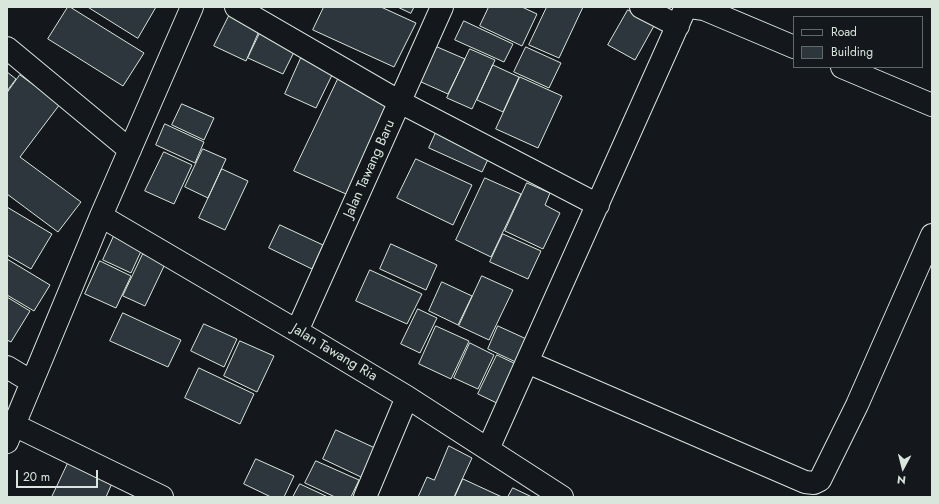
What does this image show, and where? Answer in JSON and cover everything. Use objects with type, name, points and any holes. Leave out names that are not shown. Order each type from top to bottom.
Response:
[{"type":"street","points":[[162,497],[10,434],[101,216],[192,7]]},
{"type":"street","points":[[236,7],[400,102],[598,205]]},
{"type":"street","name":"Jalan Tawang Baru","points":[[297,330],[442,7]]},
{"type":"street","points":[[641,7],[678,26]]},
{"type":"street","points":[[488,449],[684,11],[690,8],[704,9],[793,47]]},
{"type":"street","points":[[7,48],[130,150]]},
{"type":"street","points":[[844,68],[932,105]]},
{"type":"street","name":"Jalan Tawang Ria","points":[[101,216],[297,330],[407,397],[562,497]]},
{"type":"street","points":[[527,362],[805,482],[814,483],[820,480],[857,405],[932,235]]},
{"type":"street","points":[[7,367],[32,382]]},
{"type":"street","points":[[365,497],[407,397]]},
{"type":"building","points":[[68,7],[144,53],[123,86],[48,39]]},
{"type":"building","points":[[88,7],[156,7],[138,38]]},
{"type":"building","points":[[324,7],[381,7],[416,23],[394,67],[313,30]]},
{"type":"building","points":[[398,7],[414,7],[411,13]]},
{"type":"building","points":[[489,7],[522,7],[537,14],[522,46],[480,26]]},
{"type":"building","points":[[547,7],[583,7],[559,58],[529,45]]},
{"type":"building","points":[[628,10],[655,24],[635,60],[608,45]]},
{"type":"building","points":[[229,16],[259,31],[246,61],[214,46]]},
{"type":"building","points":[[464,21],[513,44],[504,62],[455,40]]},
{"type":"building","points":[[260,33],[295,50],[283,74],[248,58]]},
{"type":"building","points":[[435,46],[465,59],[448,94],[419,81]]},
{"type":"building","points":[[526,47],[561,63],[549,88],[514,72]]},
{"type":"building","points":[[470,49],[495,60],[472,109],[447,98]]},
{"type":"building","points":[[301,58],[333,73],[316,108],[285,94]]},
{"type":"building","points":[[493,65],[519,77],[503,112],[477,100]]},
{"type":"building","points":[[7,72],[16,79],[7,91]]},
{"type":"building","points":[[20,75],[60,104],[20,157],[81,202],[58,232],[7,194],[7,93]]},
{"type":"building","points":[[339,77],[389,100],[346,194],[294,171]]},
{"type":"building","points":[[520,77],[562,96],[538,148],[496,129]]},
{"type":"building","points":[[182,104],[214,118],[204,140],[172,125]]},
{"type":"building","points":[[165,124],[204,142],[195,163],[156,145]]},
{"type":"building","points":[[438,128],[491,153],[482,172],[429,148]]},
{"type":"building","points":[[203,149],[226,159],[208,198],[185,187]]},
{"type":"building","points":[[164,152],[192,165],[174,204],[145,191]]},
{"type":"building","points":[[416,159],[472,185],[453,225],[397,198]]},
{"type":"building","points":[[222,169],[248,181],[225,230],[199,218]]},
{"type":"building","points":[[485,178],[521,194],[491,257],[456,240]]},
{"type":"building","points":[[527,183],[550,193],[545,205],[560,213],[543,249],[505,231]]},
{"type":"building","points":[[7,207],[52,234],[31,269],[7,255]]},
{"type":"building","points":[[280,225],[323,245],[312,269],[269,248]]},
{"type":"building","points":[[503,234],[541,251],[528,279],[490,262]]},
{"type":"building","points":[[114,236],[142,249],[131,273],[103,260]]},
{"type":"building","points":[[391,244],[437,265],[426,290],[380,269]]},
{"type":"building","points":[[143,254],[165,264],[145,306],[123,296]]},
{"type":"building","points":[[7,259],[50,285],[34,311],[7,295]]},
{"type":"building","points":[[100,261],[131,276],[116,308],[85,294]]},
{"type":"building","points":[[370,270],[422,294],[407,324],[356,301]]},
{"type":"building","points":[[482,276],[513,290],[489,340],[459,326]]},
{"type":"building","points":[[442,282],[472,296],[458,325],[429,311]]},
{"type":"building","points":[[7,297],[30,311],[11,342],[7,340]]},
{"type":"building","points":[[418,309],[437,318],[420,353],[401,344]]},
{"type":"building","points":[[123,313],[181,340],[168,367],[110,341]]},
{"type":"building","points":[[204,324],[237,339],[224,367],[191,351]]},
{"type":"building","points":[[436,326],[469,341],[451,379],[419,364]]},
{"type":"building","points":[[498,326],[533,342],[522,365],[488,349]]},
{"type":"building","points":[[240,341],[274,356],[257,392],[224,376]]},
{"type":"building","points":[[470,343],[494,355],[478,389],[454,378]]},
{"type":"building","points":[[497,355],[522,367],[503,406],[478,394]]},
{"type":"building","points":[[199,368],[254,394],[240,424],[185,398]]},
{"type":"building","points":[[336,430],[375,448],[361,477],[323,459]]},
{"type":"building","points":[[449,446],[472,458],[454,497],[418,497],[427,477],[434,480]]},
{"type":"building","points":[[256,459],[294,476],[284,497],[271,497],[244,484]]},
{"type":"building","points":[[69,461],[113,481],[106,497],[52,497]]},
{"type":"building","points":[[316,461],[359,480],[351,497],[335,497],[305,483]]},
{"type":"building","points":[[463,479],[502,497],[455,497]]},
{"type":"building","points":[[300,484],[328,497],[293,497]]},
{"type":"building","points":[[513,488],[532,497],[508,497]]}]
